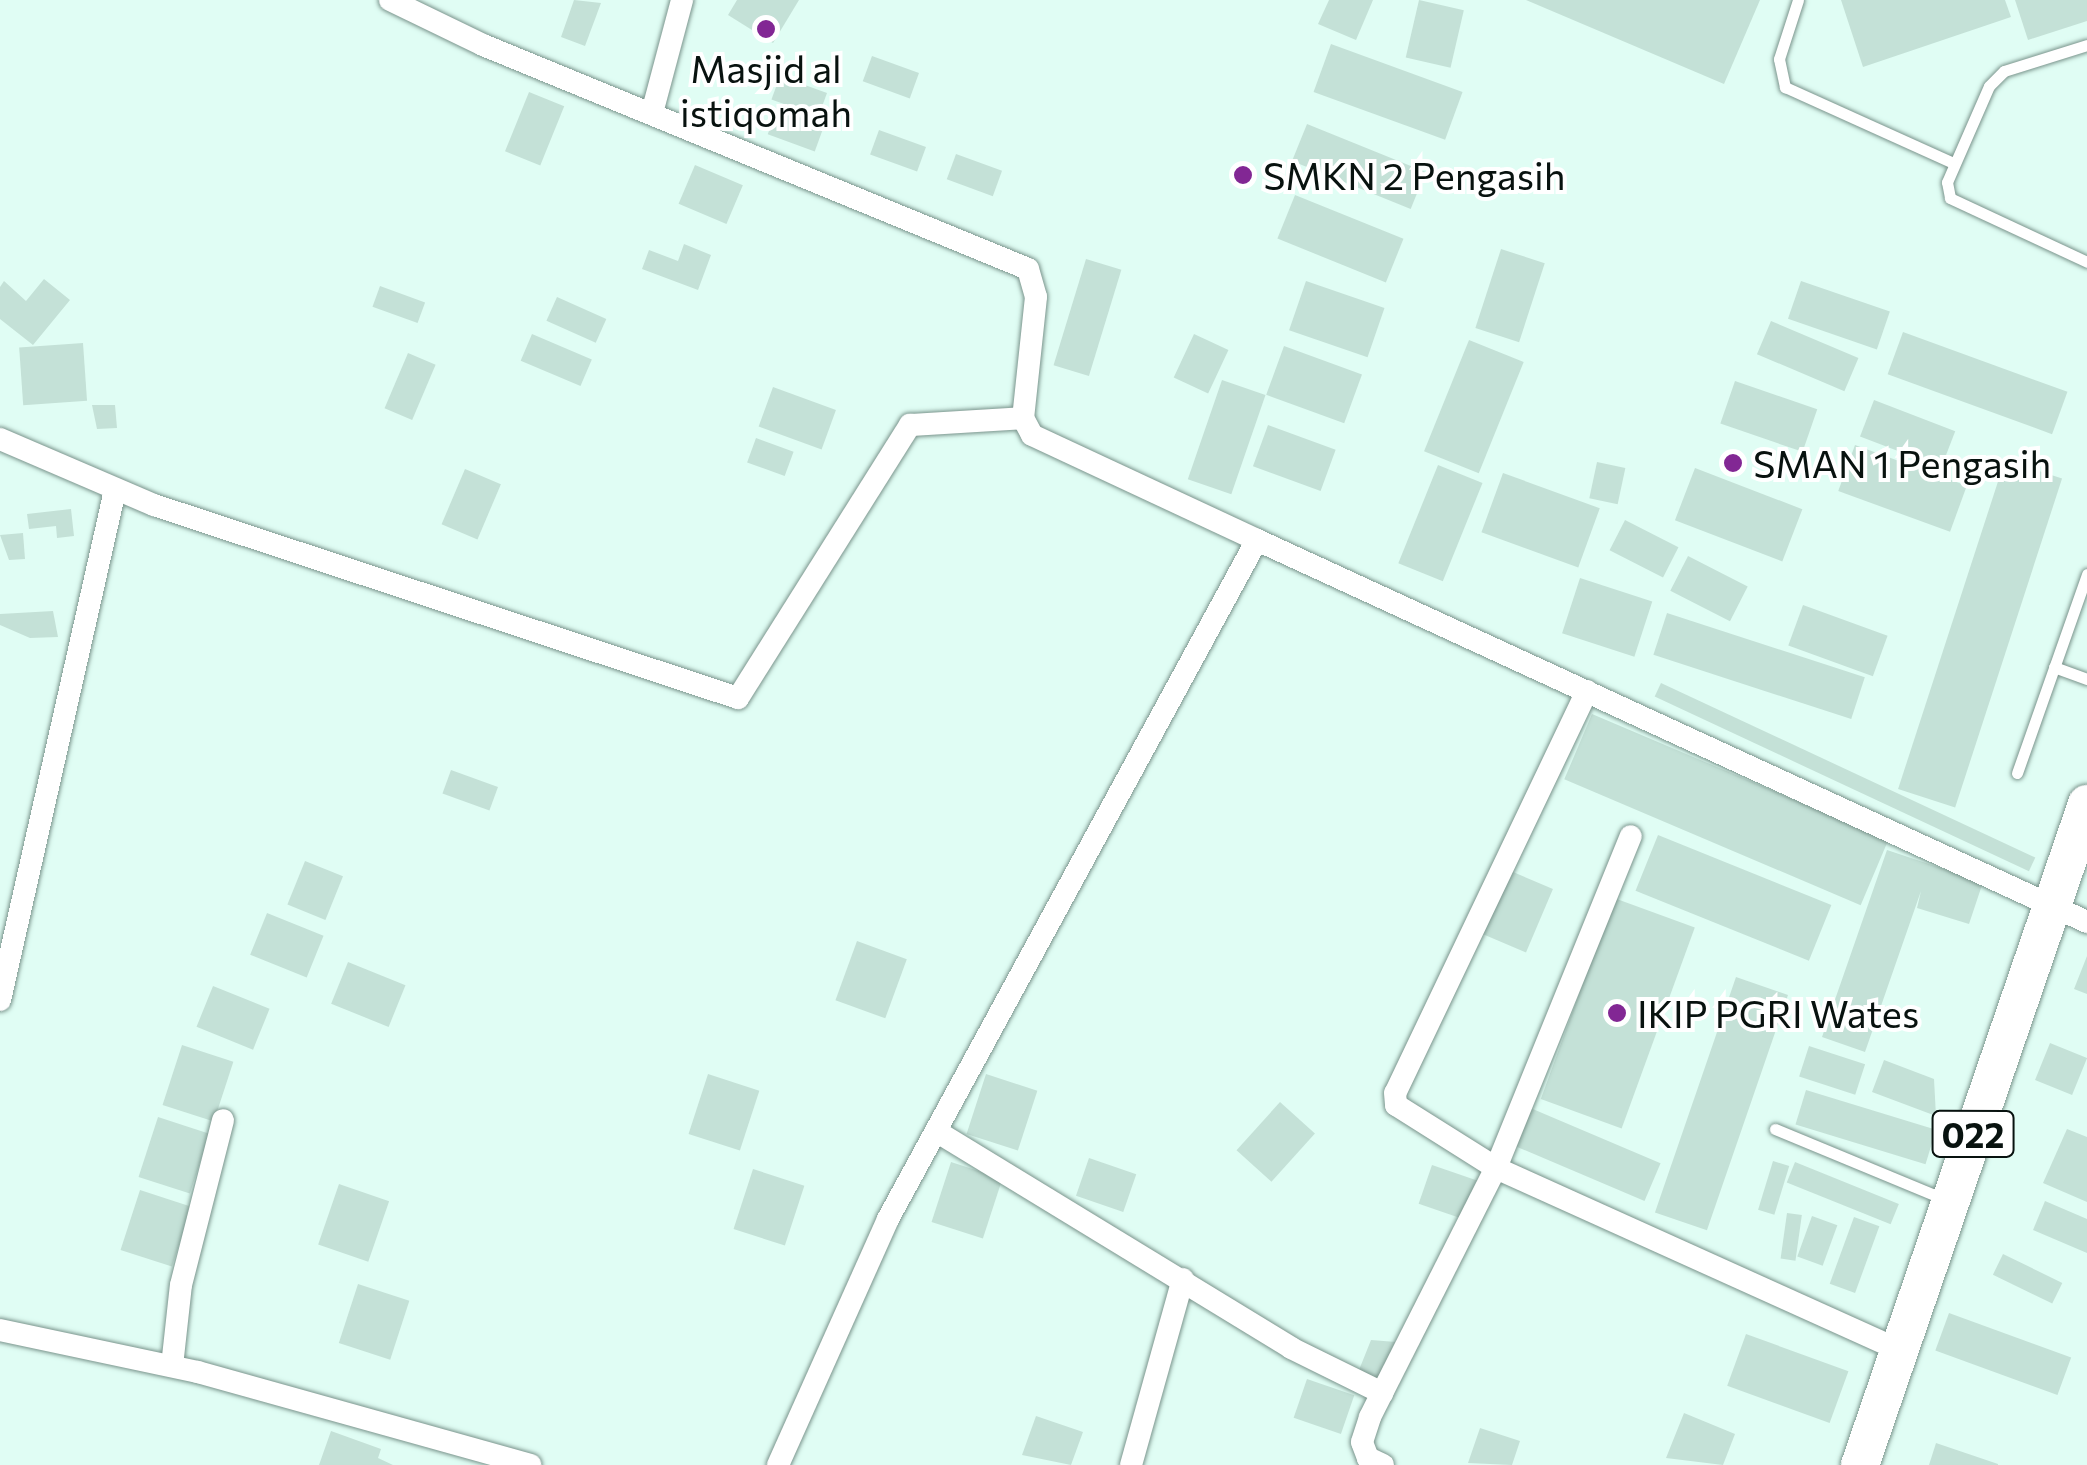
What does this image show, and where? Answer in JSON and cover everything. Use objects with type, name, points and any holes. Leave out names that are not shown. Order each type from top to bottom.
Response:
[{"type":"main road","name":"022","points":[[1860,1465],[2048,902],[2087,804]]},
{"type":"street","points":[[390,0],[1028,269],[1036,297],[1023,418],[1032,434],[2087,922]]},
{"type":"street","points":[[652,112],[682,0]]},
{"type":"street","points":[[0,440],[115,490],[421,598],[738,698],[910,425],[1023,418]]},
{"type":"street","points":[[0,1000],[115,490]]},
{"type":"street","points":[[778,1465],[844,1309],[936,1130],[1256,540]]},
{"type":"street","points":[[1587,690],[1395,1092],[1400,1114],[1496,1168],[1900,1350]]},
{"type":"street","points":[[1372,1463],[1362,1442],[1382,1393],[1496,1168],[1631,836]]},
{"type":"street","points":[[172,1366],[182,1285],[223,1120]]},
{"type":"street","points":[[936,1130],[1183,1278],[1291,1348],[1382,1393]]},
{"type":"street","points":[[1131,1465],[1183,1278]]},
{"type":"street","points":[[0,1330],[172,1366],[530,1465]]},
{"type":"lane","points":[[1798,0],[1778,59],[1785,86],[1952,162]]},
{"type":"lane","points":[[2087,45],[2004,71],[1989,86],[1952,162],[1950,198],[2087,262]]},
{"type":"lane","points":[[2017,773],[2087,574]]},
{"type":"lane","points":[[2054,667],[2087,679]]},
{"type":"lane","points":[[1775,1129],[1950,1202]]},
{"type":"building","points":[[574,0],[601,3],[585,46],[561,37]]},
{"type":"building","name":"Masjid al istiqomah","points":[[737,0],[799,0],[773,43],[728,15]]},
{"type":"building","points":[[1329,0],[1373,0],[1356,40],[1318,24]]},
{"type":"building","points":[[1419,0],[1464,10],[1451,68],[1406,57]]},
{"type":"building","points":[[1526,0],[1760,0],[1724,84]]},
{"type":"building","points":[[1841,0],[2005,0],[2011,17],[1863,67]]},
{"type":"building","points":[[2015,0],[2087,0],[2087,21],[2028,40]]},
{"type":"building","points":[[1331,44],[1463,92],[1445,140],[1314,92]]},
{"type":"building","points":[[872,56],[919,73],[910,98],[863,81]]},
{"type":"building","points":[[780,76],[827,93],[818,117],[771,99]]},
{"type":"building","points":[[529,92],[564,106],[540,166],[505,151]]},
{"type":"building","points":[[777,109],[824,126],[815,151],[768,134]]},
{"type":"building","points":[[1307,124],[1426,172],[1411,209],[1292,161]]},
{"type":"building","points":[[879,130],[926,147],[917,172],[870,154]]},
{"type":"building","points":[[956,154],[1002,171],[993,196],[947,179]]},
{"type":"building","points":[[695,165],[743,185],[726,224],[679,204]]},
{"type":"building","points":[[1295,195],[1403,239],[1386,282],[1277,239]]},
{"type":"building","points":[[684,244],[711,255],[698,290],[642,269],[649,250],[678,261]]},
{"type":"building","points":[[1501,249],[1545,263],[1519,342],[1475,328]]},
{"type":"building","points":[[1086,259],[1121,270],[1089,376],[1054,365]]},
{"type":"building","points":[[44,279],[70,300],[33,345],[0,319],[0,287],[4,281],[26,301]]},
{"type":"building","points":[[1306,281],[1384,308],[1368,357],[1289,330]]},
{"type":"building","points":[[1801,281],[1890,312],[1877,349],[1788,319]]},
{"type":"building","points":[[380,286],[425,302],[418,323],[372,307]]},
{"type":"building","points":[[557,297],[606,319],[596,343],[546,321]]},
{"type":"building","points":[[1771,321],[1858,358],[1844,391],[1757,354]]},
{"type":"building","points":[[1903,332],[2067,392],[2052,434],[1888,374]]},
{"type":"building","points":[[532,334],[592,359],[581,386],[521,361]]},
{"type":"building","points":[[1194,334],[1228,350],[1208,394],[1174,378]]},
{"type":"building","points":[[1469,340],[1524,362],[1479,473],[1424,451]]},
{"type":"building","points":[[83,343],[87,401],[23,405],[19,347]]},
{"type":"building","points":[[1284,346],[1362,374],[1344,423],[1266,395]]},
{"type":"building","points":[[408,353],[436,365],[412,420],[385,408]]},
{"type":"building","points":[[1222,380],[1265,395],[1231,494],[1188,479]]},
{"type":"building","points":[[1735,381],[1817,409],[1803,452],[1720,424]]},
{"type":"building","points":[[773,387],[836,410],[822,449],[759,426]]},
{"type":"building","points":[[1874,400],[1955,431],[1941,468],[1860,436]]},
{"type":"building","points":[[92,405],[115,405],[117,428],[97,429]]},
{"type":"building","points":[[1268,425],[1336,450],[1321,491],[1253,466]]},
{"type":"building","points":[[756,438],[794,452],[785,476],[747,462]]},
{"type":"building","points":[[1855,445],[1967,486],[1950,532],[1838,491]]},
{"type":"building","points":[[2005,460],[2062,479],[1955,808],[1898,789]]},
{"type":"building","points":[[1597,462],[1625,468],[1618,504],[1589,498]]},
{"type":"building","points":[[1438,465],[1483,483],[1443,581],[1398,563]]},
{"type":"building","points":[[1695,468],[1802,509],[1782,561],[1675,520]]},
{"type":"building","points":[[465,469],[501,484],[477,539],[442,524]]},
{"type":"building","points":[[1503,473],[1600,508],[1578,567],[1481,532]]},
{"type":"building","points":[[71,509],[74,536],[57,538],[56,526],[29,529],[27,514]]},
{"type":"building","points":[[1625,520],[1678,547],[1663,578],[1610,550]]},
{"type":"building","points":[[23,533],[25,559],[9,560],[0,535]]},
{"type":"building","points":[[1688,556],[1748,586],[1730,621],[1670,591]]},
{"type":"building","points":[[1580,578],[1652,601],[1634,657],[1562,633]]},
{"type":"building","points":[[1803,605],[1888,636],[1873,676],[1788,645]]},
{"type":"building","points":[[53,611],[58,637],[30,638],[0,625],[0,614]]},
{"type":"building","points":[[1667,613],[1865,677],[1851,719],[1653,655]]},
{"type":"building","points":[[1661,683],[2035,858],[2029,871],[1655,697]]},
{"type":"building","points":[[1592,714],[1888,840],[1861,905],[1564,779]]},
{"type":"building","points":[[451,770],[498,787],[489,811],[442,793]]},
{"type":"building","name":"IKIP PGRI Wates","points":[[1658,835],[1831,905],[1809,961],[1636,891]]},
{"type":"building","points":[[1887,850],[1983,882],[1969,924],[1917,908],[1921,891],[1865,1052],[1822,1037]]},
{"type":"building","points":[[305,861],[343,876],[325,920],[287,905]]},
{"type":"building","points":[[1506,869],[1553,889],[1526,952],[1479,933]]},
{"type":"building","name":"IKIP PGRI Wates","points":[[1614,898],[1695,927],[1622,1129],[1541,1099]]},
{"type":"building","points":[[267,913],[324,936],[307,978],[250,955]]},
{"type":"building","points":[[857,941],[907,959],[885,1018],[835,1000]]},
{"type":"building","points":[[2087,956],[2087,994],[2074,989]]},
{"type":"building","points":[[348,962],[405,985],[389,1027],[331,1004]]},
{"type":"building","name":"IKIP PGRI Wates","points":[[1736,977],[1788,995],[1707,1230],[1655,1212]]},
{"type":"building","points":[[213,986],[270,1009],[253,1050],[197,1027]]},
{"type":"building","points":[[2050,1043],[2087,1058],[2072,1095],[2035,1080]]},
{"type":"building","points":[[182,1045],[233,1062],[214,1122],[163,1105]]},
{"type":"building","points":[[1809,1046],[1865,1064],[1855,1095],[1799,1076]]},
{"type":"building","points":[[1884,1060],[1934,1079],[1936,1116],[1872,1092]]},
{"type":"building","points":[[708,1074],[759,1091],[740,1151],[689,1134]]},
{"type":"building","points":[[986,1074],[1037,1091],[1018,1151],[967,1134]]},
{"type":"building","points":[[1806,1090],[1936,1130],[1926,1164],[1795,1124]]},
{"type":"building","points":[[1280,1102],[1315,1133],[1271,1182],[1237,1150]]},
{"type":"building","points":[[1528,1107],[1661,1163],[1645,1201],[1512,1145]]},
{"type":"building","points":[[158,1117],[209,1134],[190,1194],[139,1177]]},
{"type":"building","points":[[2067,1129],[2087,1137],[2087,1202],[2043,1183]]},
{"type":"building","points":[[1089,1158],[1136,1174],[1123,1212],[1076,1196]]},
{"type":"building","points":[[1773,1161],[1789,1166],[1774,1215],[1758,1210]]},
{"type":"building","points":[[951,1162],[1002,1179],[983,1239],[932,1222]]},
{"type":"building","points":[[1795,1162],[1899,1204],[1891,1224],[1787,1182]]},
{"type":"building","points":[[1432,1165],[1479,1181],[1466,1220],[1419,1204]]},
{"type":"building","points":[[753,1169],[804,1186],[785,1246],[734,1229]]},
{"type":"building","points":[[339,1184],[389,1201],[368,1262],[318,1245]]},
{"type":"building","points":[[140,1190],[191,1207],[172,1267],[121,1250]]},
{"type":"building","points":[[2045,1201],[2087,1219],[2087,1253],[2033,1230]]},
{"type":"building","points":[[1787,1213],[1802,1215],[1795,1261],[1781,1259]]},
{"type":"building","points":[[1812,1216],[1837,1225],[1823,1266],[1797,1256]]},
{"type":"building","points":[[1854,1217],[1879,1226],[1855,1293],[1830,1284]]},
{"type":"building","points":[[2003,1254],[2062,1283],[2052,1304],[1993,1275]]},
{"type":"building","points":[[358,1284],[409,1301],[390,1360],[339,1343]]},
{"type":"building","points":[[1949,1313],[2071,1357],[2057,1395],[1935,1351]]},
{"type":"building","points":[[1746,1334],[1848,1371],[1830,1423],[1727,1386]]},
{"type":"building","points":[[1371,1340],[1396,1342],[1380,1379],[1359,1370]]},
{"type":"building","points":[[1307,1379],[1354,1395],[1341,1434],[1294,1418]]},
{"type":"building","points":[[1684,1413],[1735,1434],[1723,1465],[1666,1458]]},
{"type":"building","points":[[1036,1416],[1083,1432],[1071,1465],[1022,1455]]},
{"type":"building","points":[[1480,1428],[1520,1441],[1512,1465],[1468,1463]]},
{"type":"building","points":[[331,1431],[381,1449],[378,1458],[393,1465],[319,1465]]},
{"type":"building","points":[[1936,1443],[1998,1464],[1998,1465],[1929,1465]]},
{"type":"place","name":"Masjid al istiqomah","points":[[766,29]]},
{"type":"place","name":"SMKN 2 Pengasih","points":[[1243,175]]},
{"type":"place","name":"SMAN 1 Pengasih","points":[[1733,463]]},
{"type":"place","name":"IKIP PGRI Wates","points":[[1617,1013]]}]
